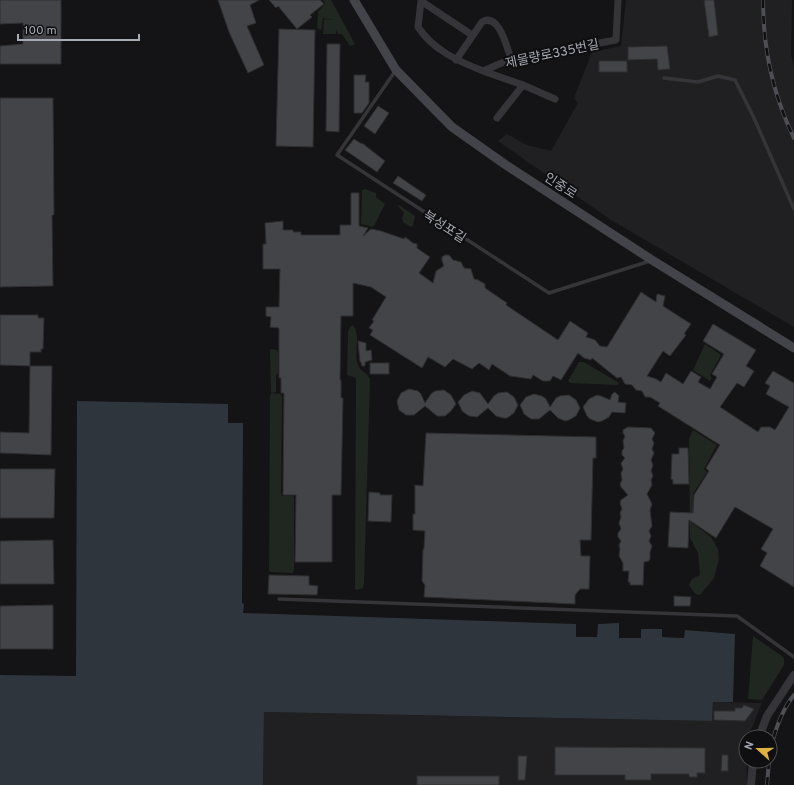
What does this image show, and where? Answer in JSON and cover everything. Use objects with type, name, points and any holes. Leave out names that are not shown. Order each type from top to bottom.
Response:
[{"type":"main road","name":"인중로","points":[[354,0],[396,70],[452,128],[652,260],[794,348]]},
{"type":"street","name":"제물량로335번길","points":[[483,71],[511,59],[616,40],[618,0]]},
{"type":"street","points":[[472,35],[422,1],[418,27],[423,34],[441,51],[456,60],[523,85],[555,99]]},
{"type":"street","points":[[456,60],[472,35],[482,22],[486,20],[490,20],[499,27],[511,59]]},
{"type":"street","points":[[497,118],[523,85]]},
{"type":"street","points":[[762,729],[767,716],[794,675]]},
{"type":"street","points":[[752,785],[753,769]]},
{"type":"lane","name":"북성포길","points":[[396,70],[338,155],[549,293],[652,260]]},
{"type":"lane","points":[[664,78],[698,82],[718,76],[735,80],[754,118],[794,209]]},
{"type":"lane","points":[[279,599],[737,616],[794,657]]},
{"type":"shaded area","points":[[323,0],[331,0],[355,44],[354,45],[350,46],[342,34],[338,34],[336,30],[336,34],[323,34],[324,19],[335,20],[323,18],[321,30],[317,28],[318,12],[325,4]]},
{"type":"shaded area","points":[[626,0],[792,0],[791,55],[794,66],[794,327],[611,220],[498,141],[507,134],[527,145],[551,151],[578,103],[574,98],[592,52],[621,46]]},
{"type":"shaded area","points":[[365,189],[376,193],[376,197],[385,204],[374,226],[372,227],[361,224],[362,190]]},
{"type":"shaded area","points":[[399,205],[415,216],[413,226],[411,227],[403,222],[402,218],[404,213],[398,206]]},
{"type":"shaded area","points":[[353,325],[357,335],[356,355],[358,365],[370,379],[364,583],[363,588],[357,590],[355,589],[356,378],[347,375],[348,332],[350,327]]},
{"type":"shaded area","points":[[705,344],[721,355],[710,375],[712,378],[710,381],[693,370]]},
{"type":"shaded area","points":[[270,350],[277,350],[278,352],[278,373],[276,375],[276,392],[271,393]]},
{"type":"shaded area","points":[[579,362],[584,362],[619,383],[617,385],[570,383],[568,381]]},
{"type":"shaded area","points":[[272,393],[280,394],[282,396],[281,494],[282,496],[293,496],[294,498],[293,573],[270,572],[269,570],[270,395]]},
{"type":"shaded area","points":[[77,401],[228,404],[228,423],[243,423],[243,613],[576,624],[576,637],[597,637],[598,624],[619,623],[619,638],[641,638],[641,629],[662,629],[662,637],[684,638],[685,630],[735,634],[733,702],[713,702],[712,721],[264,712],[263,785],[0,785],[0,675],[76,676]]},
{"type":"shaded area","points":[[693,430],[717,445],[704,469],[707,472],[693,494],[693,505],[699,509],[691,522],[711,537],[718,549],[719,559],[714,578],[700,595],[695,594],[689,585],[692,579],[700,575],[698,553],[690,538],[689,439]]},
{"type":"shaded area","points":[[753,636],[782,656],[784,659],[784,665],[762,700],[748,699]]},
{"type":"shaded area","points":[[713,702],[762,703],[751,729],[738,729],[738,769],[747,769],[747,785],[263,785],[264,712],[712,721]]},
{"type":"building","points":[[0,0],[61,0],[61,64],[0,64],[0,46],[23,44],[23,23],[0,24]]},
{"type":"building","points":[[218,0],[259,0],[250,5],[256,23],[247,26],[264,65],[248,73],[229,32]]},
{"type":"building","points":[[269,0],[320,0],[324,4],[310,15],[312,17],[297,29],[278,6],[276,8]]},
{"type":"building","points":[[704,0],[714,0],[718,35],[709,37]]},
{"type":"building","points":[[279,29],[315,30],[313,147],[276,146]]},
{"type":"building","points":[[327,44],[340,44],[339,132],[326,131]]},
{"type":"building","points":[[667,46],[670,69],[658,70],[657,59],[628,60],[628,47]]},
{"type":"building","points":[[599,61],[627,61],[627,72],[599,72]]},
{"type":"building","points":[[354,75],[366,75],[365,82],[369,82],[369,103],[362,113],[354,113]]},
{"type":"building","points":[[0,98],[53,98],[53,286],[0,287]]},
{"type":"building","points":[[378,106],[389,113],[375,134],[364,126]]},
{"type":"building","points":[[354,139],[362,143],[385,161],[377,172],[345,150]]},
{"type":"building","points":[[398,176],[426,195],[422,201],[393,183]]},
{"type":"building","points":[[351,193],[359,193],[359,226],[368,228],[363,236],[371,229],[404,239],[405,237],[417,244],[417,248],[430,257],[419,273],[433,283],[436,271],[444,266],[442,257],[449,255],[453,260],[461,262],[464,268],[471,269],[474,279],[485,284],[485,288],[507,303],[506,305],[558,340],[570,321],[588,333],[586,337],[595,340],[600,346],[607,347],[641,292],[656,302],[657,294],[665,296],[663,306],[691,324],[684,334],[686,335],[670,356],[663,351],[647,376],[661,382],[666,373],[683,384],[691,371],[701,377],[698,382],[710,389],[717,377],[712,374],[724,354],[703,341],[713,324],[756,350],[746,366],[754,371],[744,387],[737,383],[720,407],[758,432],[761,427],[770,427],[775,430],[789,407],[766,394],[770,386],[765,383],[773,371],[794,383],[794,587],[760,566],[767,553],[761,549],[773,529],[735,507],[716,538],[689,520],[688,548],[668,547],[670,512],[693,513],[694,495],[709,471],[706,468],[720,445],[658,406],[660,403],[650,397],[645,397],[642,391],[636,390],[632,385],[625,384],[621,377],[617,378],[592,358],[591,360],[584,358],[578,353],[561,380],[553,376],[550,381],[543,381],[533,375],[531,379],[510,376],[492,364],[489,370],[479,363],[472,369],[453,359],[445,367],[428,357],[422,368],[370,335],[373,330],[369,328],[374,321],[372,320],[386,297],[371,287],[353,283],[353,316],[341,316],[340,380],[341,398],[343,398],[341,495],[332,495],[332,562],[295,562],[296,495],[283,495],[284,393],[281,393],[281,378],[279,378],[279,328],[270,327],[271,317],[266,316],[266,307],[279,307],[280,269],[263,269],[263,244],[266,244],[265,223],[283,221],[283,230],[301,232],[301,235],[340,235],[340,225],[351,225]]},
{"type":"building","points":[[0,315],[38,315],[38,318],[44,318],[43,349],[41,349],[41,352],[30,352],[30,366],[0,365]]},
{"type":"building","points":[[358,341],[366,343],[366,351],[371,350],[372,360],[365,362],[365,366],[362,366],[360,362]]},
{"type":"building","points":[[370,363],[389,363],[389,374],[370,374]]},
{"type":"building","points":[[30,366],[52,366],[51,455],[0,453],[0,432],[29,433]]},
{"type":"building","points":[[409,389],[418,391],[425,403],[435,391],[444,390],[451,395],[456,404],[445,416],[437,416],[425,406],[414,415],[406,415],[399,410],[397,401],[401,393]]},
{"type":"building","points":[[472,391],[480,393],[488,404],[498,393],[507,392],[514,397],[518,405],[514,413],[507,418],[496,416],[488,408],[477,417],[469,416],[462,411],[458,402],[464,395]]},
{"type":"building","points":[[615,392],[619,396],[618,402],[626,403],[625,413],[612,412],[609,417],[598,422],[587,416],[583,407],[589,399],[597,395],[610,400],[612,394]]},
{"type":"building","points":[[534,394],[542,396],[546,399],[550,407],[556,398],[569,395],[576,400],[580,408],[576,416],[565,421],[558,418],[550,410],[539,419],[531,419],[524,414],[520,405],[526,397]]},
{"type":"building","points":[[628,427],[651,428],[655,433],[652,439],[654,443],[652,449],[654,453],[651,460],[653,465],[651,471],[653,476],[651,480],[652,485],[647,494],[652,504],[650,510],[652,526],[649,531],[651,536],[649,541],[652,546],[649,561],[644,562],[643,585],[630,585],[630,582],[628,582],[629,571],[623,571],[623,563],[619,556],[619,545],[621,541],[618,537],[618,533],[621,529],[619,523],[622,509],[620,503],[621,500],[628,495],[620,484],[623,469],[621,463],[625,458],[622,455],[625,436],[623,430]]},
{"type":"building","points":[[426,433],[596,437],[596,458],[593,458],[591,540],[580,540],[581,556],[590,556],[589,589],[580,589],[575,595],[575,604],[424,597],[425,585],[422,581],[425,531],[413,530],[413,514],[415,514],[415,485],[423,486]]},
{"type":"building","points":[[679,448],[688,448],[689,484],[673,484],[673,480],[671,479],[672,454],[679,454]]},
{"type":"building","points":[[0,469],[55,469],[54,518],[0,518]]},
{"type":"building","points":[[369,492],[380,493],[380,495],[392,495],[391,522],[368,521]]},
{"type":"building","points":[[53,540],[54,584],[0,584],[0,541]]},
{"type":"building","points":[[269,575],[309,576],[309,585],[318,586],[317,595],[268,594]]},
{"type":"building","points":[[674,596],[691,597],[690,606],[674,606]]},
{"type":"building","points":[[53,605],[53,649],[0,649],[0,606]]},
{"type":"building","points":[[744,705],[754,709],[745,721],[714,720],[714,711],[735,711],[735,708],[742,708]]},
{"type":"building","points":[[555,747],[705,748],[705,773],[697,773],[697,777],[689,777],[689,774],[651,774],[651,780],[625,780],[625,775],[555,775]]},
{"type":"building","points":[[722,755],[728,755],[728,771],[721,771]]},
{"type":"building","points":[[518,756],[527,756],[525,780],[518,780]]},
{"type":"building","points":[[417,776],[499,776],[499,785],[417,785]]},
{"type":"railway","points":[[763,0],[765,36],[771,71],[780,105],[794,138]]},
{"type":"railway","points":[[776,729],[786,707],[794,695]]},
{"type":"railway","points":[[767,785],[768,769]]}]
